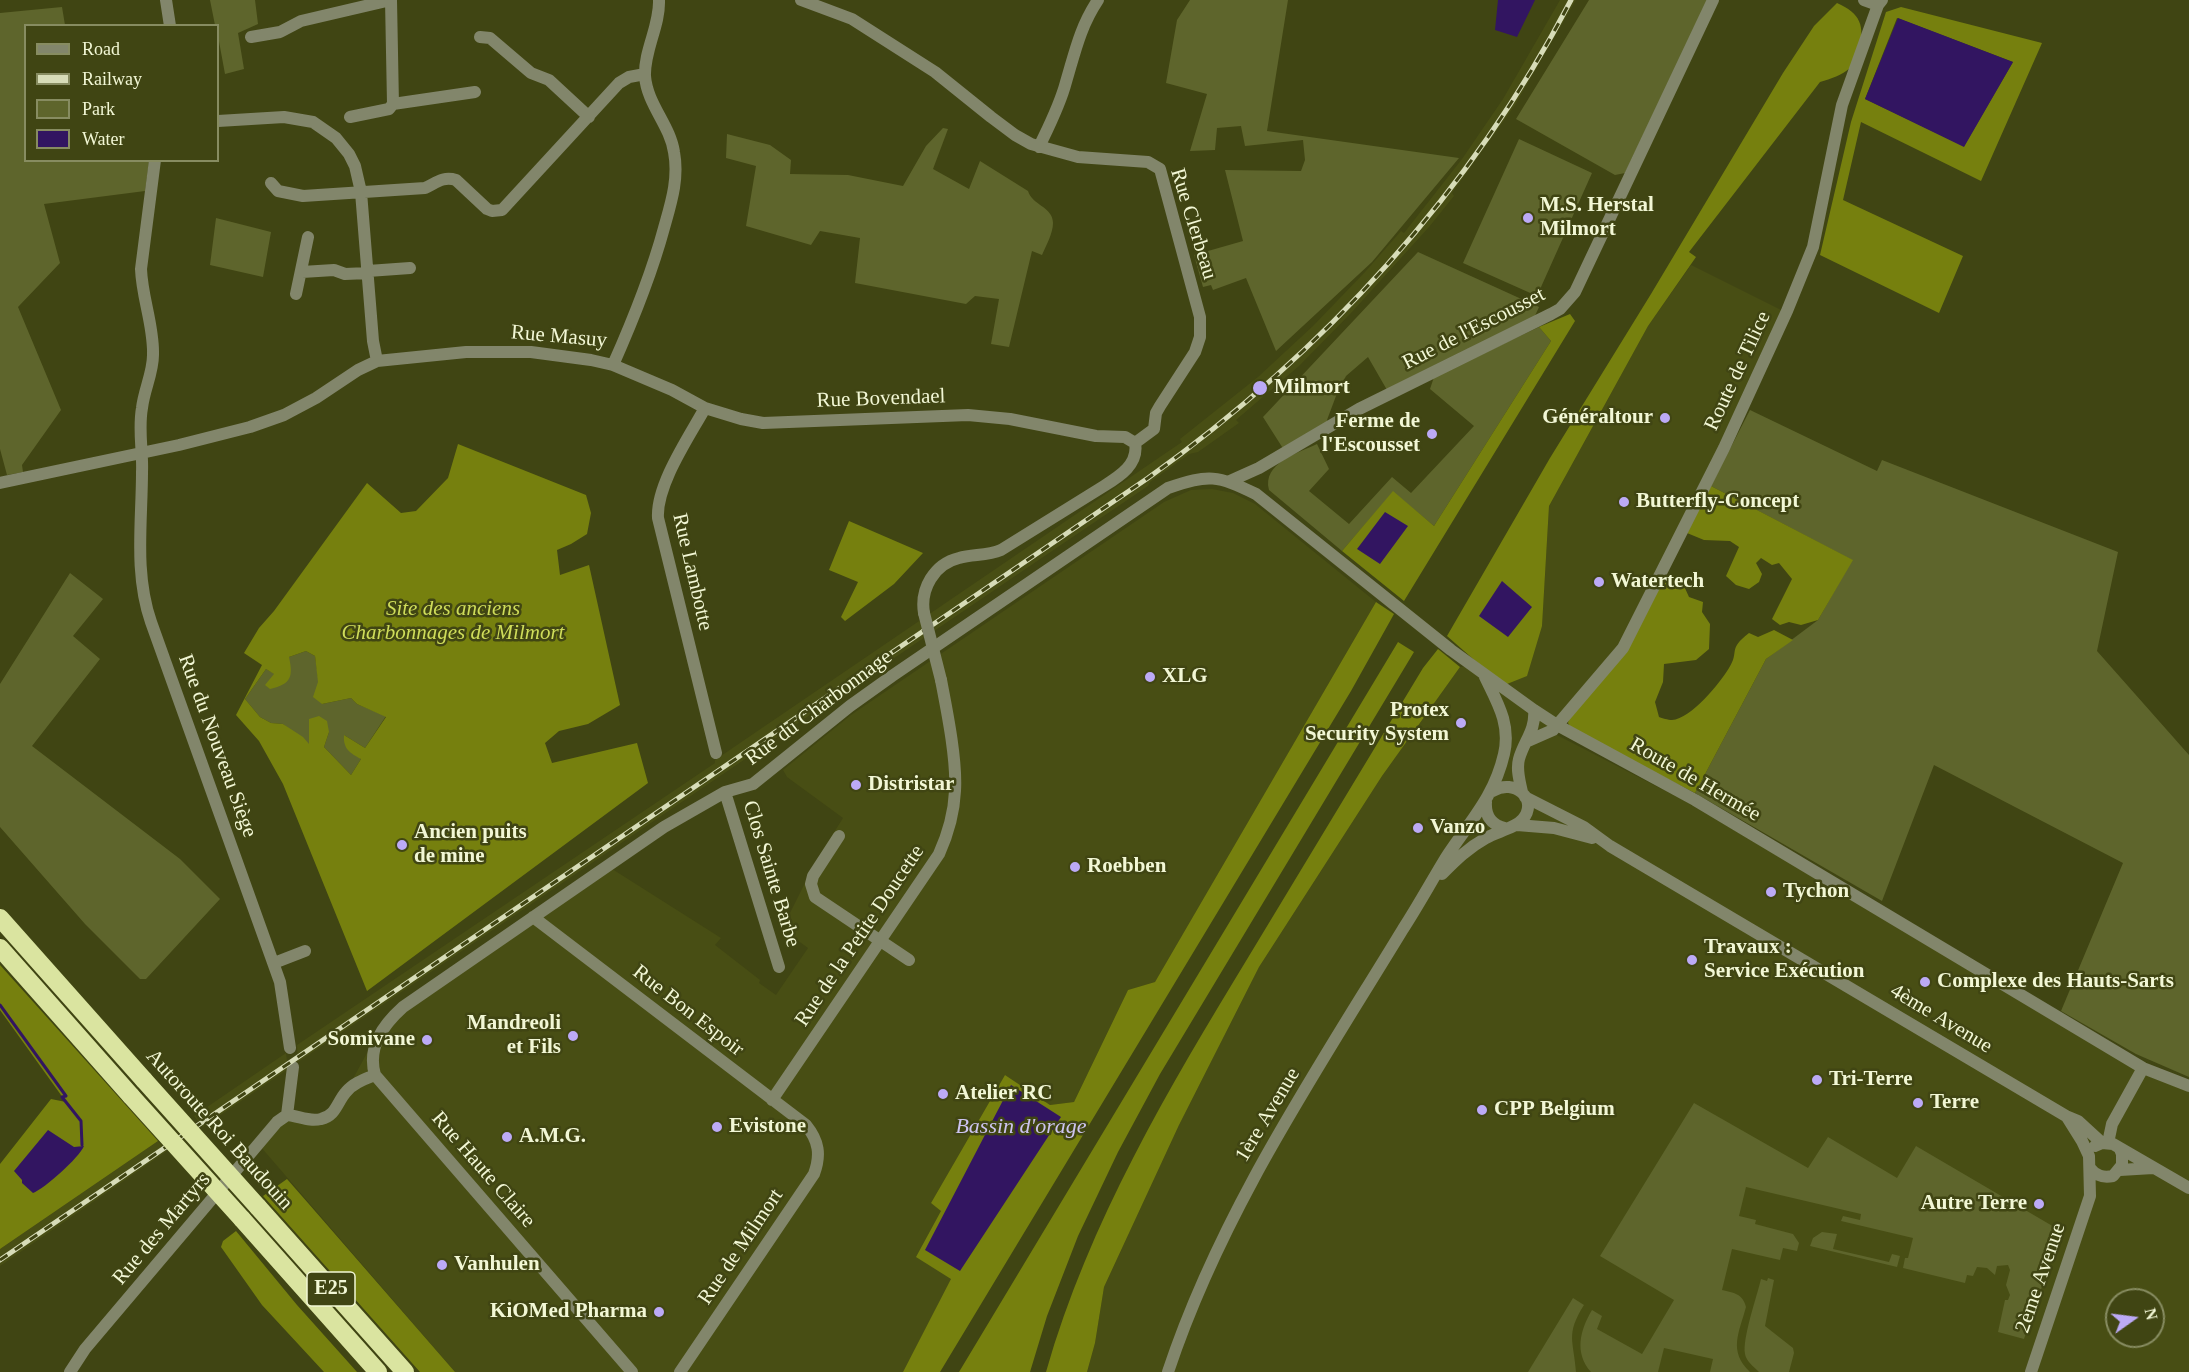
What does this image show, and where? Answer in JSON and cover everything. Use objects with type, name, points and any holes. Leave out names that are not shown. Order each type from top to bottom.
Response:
[{"type":"highway","name":"Autoroute Roi Baudouin","points":[[0,918],[405,1372]]},
{"type":"highway","name":"Autoroute Roi Baudouin","points":[[0,948],[378,1372]]},
{"type":"street","points":[[166,0],[170,24]]},
{"type":"street","points":[[251,37],[280,32],[301,21],[391,0],[393,104],[389,109],[350,117]]},
{"type":"street","name":"Rue Masuy","points":[[0,483],[250,427],[284,415],[377,361],[466,352],[531,352],[613,365],[651,272],[676,183],[674,150],[648,92],[645,74],[648,54],[660,15],[659,0]]},
{"type":"street","name":"Rue Clerbeau","points":[[801,0],[852,19],[935,72],[1015,135],[1040,147],[1078,157],[1148,162],[1156,165],[1162,174],[1200,317],[1200,337],[1195,352],[1156,412],[1154,429],[1135,443]]},
{"type":"street","points":[[1040,147],[1059,105],[1084,23],[1098,0]]},
{"type":"street","name":"Rue de l'Escousset","points":[[1230,481],[1259,468],[1359,409],[1551,314],[1568,301],[1578,285],[1713,0]]},
{"type":"street","points":[[1864,0],[1880,3]]},
{"type":"street","name":"Route de Tilice","points":[[1557,725],[1623,648],[1724,448],[1787,311],[1813,247],[1842,105],[1880,3]]},
{"type":"street","points":[[480,37],[490,38],[531,73],[549,80],[589,117]]},
{"type":"street","points":[[270,183],[278,191],[303,196],[425,188],[440,180],[456,180],[487,209],[502,210],[624,80],[645,74]]},
{"type":"street","points":[[393,104],[475,92]]},
{"type":"street","points":[[219,121],[288,117],[313,122],[336,138],[349,154],[355,166],[361,192],[373,342],[377,361]]},
{"type":"street","name":"Rue du Nouveau Siège","points":[[155,162],[141,269],[141,284],[153,351],[153,363],[140,424],[142,469],[140,562],[147,611],[274,963],[283,994],[290,1048]]},
{"type":"street","points":[[296,294],[309,237]]},
{"type":"street","points":[[302,272],[334,270],[345,274],[410,268]]},
{"type":"street","name":"Rue Bovendael","points":[[613,365],[672,390],[705,408],[763,423],[968,415],[1096,436],[1125,437],[1135,443]]},
{"type":"street","name":"Rue Lambotte","points":[[705,408],[668,477],[659,498],[658,508],[661,529],[716,753]]},
{"type":"street","name":"Rue de la Petite Doucette","points":[[772,1100],[929,871],[949,831],[955,790],[954,771],[940,680],[924,613],[924,590],[931,576],[940,567],[960,558],[986,555],[1001,550],[1120,476],[1131,463],[1136,452],[1135,443]]},
{"type":"street","name":"Route de Hermée","points":[[1205,477],[1230,481],[1256,494],[1483,673],[1557,725],[1695,800],[2143,1068],[2189,1086]]},
{"type":"street","name":"Rue du Charbonnage","points":[[375,1075],[372,1065],[376,1038],[387,1022],[403,1007],[664,827],[725,792],[753,784],[850,706],[892,676],[1159,494],[1205,477]]},
{"type":"street","name":"1ère Avenue","points":[[1168,1372],[1208,1268],[1253,1177],[1450,851],[1493,791],[1505,752],[1506,728],[1504,715],[1483,673]]},
{"type":"street","points":[[1504,715],[1512,704],[1519,700]]},
{"type":"street","points":[[1486,802],[1486,814],[1494,824],[1511,826],[1524,818],[1527,810],[1517,768],[1534,728],[1534,710]]},
{"type":"street","points":[[1528,741],[1553,730],[1557,725]]},
{"type":"street","points":[[1493,791],[1510,786],[1523,795]]},
{"type":"street","name":"Clos Sainte Barbe","points":[[725,792],[779,967]]},
{"type":"street","name":"4ème Avenue","points":[[1523,795],[1584,827],[1610,846],[2078,1121],[2105,1143],[2141,1159],[2189,1188]]},
{"type":"street","name":"1ère Avenue","points":[[1427,891],[1463,852],[1511,826]]},
{"type":"street","name":"4ème Avenue","points":[[1511,826],[1554,828],[1582,834],[1610,846]]},
{"type":"street","points":[[839,836],[813,876],[811,884],[815,897],[909,960]]},
{"type":"street","name":"Rue Bon Espoir","points":[[533,916],[806,1125],[816,1140]]},
{"type":"street","points":[[274,963],[305,951]]},
{"type":"street","points":[[293,1067],[287,1115],[312,1120],[322,1119],[331,1114],[346,1092],[361,1080],[375,1075]]},
{"type":"street","points":[[2143,1068],[2112,1124],[2105,1143],[2092,1149],[2090,1162],[2096,1174],[2109,1177],[2120,1170],[2154,1168]]},
{"type":"street","name":"Rue Haute Claire","points":[[375,1075],[632,1372]]},
{"type":"street","name":"Rue des Martyrs","points":[[70,1372],[85,1349],[278,1122],[287,1115]]},
{"type":"street","name":"4ème Avenue","points":[[2066,1116],[2082,1141],[2090,1162]]},
{"type":"street","points":[[2087,1129],[2112,1124]]},
{"type":"street","name":"Rue de Milmort","points":[[680,1372],[814,1174],[819,1161],[816,1140]]},
{"type":"street","points":[[2120,1149],[2123,1160],[2120,1170]]},
{"type":"street","name":"2ème Avenue","points":[[2031,1372],[2090,1196],[2090,1162]]},
{"type":"street","name":"2ème Avenue","points":[[2090,1196],[2109,1177]]},
{"type":"shaded area","points":[[1560,0],[1576,0],[1515,105],[1452,193],[1454,196],[1352,312],[1299,366],[1236,420],[1239,423],[1198,452],[1189,454],[1150,482],[1148,486],[298,1062],[297,1045],[715,763],[715,760],[1182,442],[1180,439],[1258,377],[1313,326],[1401,231],[1404,233],[1462,159],[1503,99]]},
{"type":"shaded area","points":[[1691,265],[1783,311],[1623,648],[1555,734],[1681,799],[2128,1061],[2189,1085],[2189,1372],[1087,1372],[1095,1343],[1104,1287],[1179,1125],[1259,967],[1382,776],[1460,667],[1480,665],[1542,626],[1549,506],[1648,326]]},
{"type":"shaded area","points":[[1212,489],[1233,493],[1255,504],[1376,602],[1155,982],[1128,990],[1074,1102],[1050,1105],[1005,1075],[931,1203],[942,1210],[952,1279],[903,1372],[455,1372],[260,1146],[287,1115],[312,1120],[337,1108],[373,1042],[387,1022],[609,867],[721,938],[715,945],[776,995],[808,948],[782,929],[816,861],[843,818],[787,777],[783,770],[851,715],[1164,502],[1191,490]]},
{"type":"shaded area","points":[[286,1053],[288,1069],[203,1127],[194,1116]]},
{"type":"shaded area","points":[[158,1141],[167,1151],[0,1266],[0,1249]]},
{"type":"green space","points":[[210,0],[255,0],[258,24],[238,33],[244,69],[225,74],[219,41],[219,24],[215,24]]},
{"type":"green space","points":[[1190,0],[1288,0],[1267,131],[1459,158],[1372,262],[1276,351],[1246,278],[1213,290],[1211,285],[1203,287],[1194,255],[1243,241],[1225,170],[1301,171],[1305,160],[1303,140],[1245,146],[1241,126],[1217,128],[1215,150],[1190,151],[1207,94],[1166,83],[1177,20]]},
{"type":"green space","points":[[1589,0],[1708,0],[1625,173],[1615,175],[1516,119]]},
{"type":"green space","points":[[1837,3],[1856,16],[1861,27],[1860,42],[1854,62],[1843,73],[1820,82],[1689,252],[1696,257],[1648,326],[1549,506],[1542,626],[1527,676],[1507,684],[1480,665],[1447,636],[1550,458],[1783,73],[1814,26]]},
{"type":"green space","points":[[62,7],[65,24],[24,24],[24,162],[149,162],[145,191],[44,204],[60,263],[18,307],[61,410],[22,465],[23,472],[7,475],[0,449],[0,13]]},
{"type":"green space","points":[[1901,7],[2042,43],[1981,181],[1861,122],[1843,200],[1963,256],[1939,313],[1820,255],[1851,122],[1886,12]],"holes":[[[1897,18],[2013,62],[1964,146],[1865,99]]]},
{"type":"green space","points":[[943,128],[948,129],[933,169],[969,189],[980,161],[1028,191],[1034,200],[1050,213],[1052,218],[1052,231],[1042,255],[1032,251],[1009,347],[991,344],[999,299],[975,296],[966,304],[855,283],[860,238],[820,231],[811,245],[746,226],[756,166],[726,158],[727,134],[770,145],[791,160],[790,174],[848,175],[903,186],[926,146]]},
{"type":"green space","name":"M.S. Herstal Milmort","points":[[1519,139],[1592,173],[1537,296],[1463,263]]},
{"type":"green space","points":[[216,218],[271,232],[263,277],[210,265]]},
{"type":"green space","points":[[1418,252],[1539,307],[1534,318],[1387,390],[1368,357],[1346,376],[1327,420],[1329,423],[1284,450],[1263,417]]},
{"type":"green space","points":[[1570,314],[1575,321],[1404,601],[1342,551],[1393,491],[1434,526],[1551,341],[1539,327]]},
{"type":"green space","points":[[1539,327],[1551,341],[1434,526],[1393,492],[1342,551],[1269,490],[1268,481],[1276,466],[1292,455],[1317,444],[1329,469],[1309,491],[1349,524],[1392,477],[1411,493],[1474,426],[1430,389],[1434,377]]},
{"type":"green space","points":[[1750,410],[1877,471],[1882,460],[2118,552],[2097,651],[2189,755],[2189,1077],[2136,1054],[2061,1011],[2123,863],[1934,765],[1882,901],[1695,793],[1766,659],[1818,620],[1852,560],[1711,486]]},
{"type":"green space","name":"Site des anciens Charbonnages de Milmort","points":[[458,444],[586,495],[591,513],[587,534],[557,550],[560,575],[589,565],[620,705],[588,724],[559,731],[545,743],[552,763],[637,743],[648,783],[367,991],[283,784],[259,741],[236,715],[262,665],[244,653],[259,628],[274,611],[367,483],[401,513],[416,511],[448,478]],"holes":[[[306,651],[315,656],[318,682],[313,697],[322,704],[351,698],[357,704],[386,717],[365,748],[344,735],[348,750],[361,759],[351,775],[324,747],[329,732],[327,721],[319,716],[309,719],[309,744],[303,737],[283,724],[271,723],[260,717],[245,699],[266,669],[274,674],[265,685],[270,689],[287,682],[291,674],[289,657]]]},
{"type":"green space","points":[[1711,486],[1853,560],[1818,620],[1801,625],[1789,622],[1780,625],[1772,619],[1792,579],[1779,563],[1772,565],[1761,558],[1756,563],[1762,574],[1759,582],[1749,589],[1736,585],[1726,576],[1739,547],[1730,541],[1704,540],[1687,533]]},
{"type":"green space","points":[[849,521],[923,553],[894,584],[845,621],[841,617],[858,582],[829,570]]},
{"type":"green space","points":[[70,573],[103,599],[73,636],[100,659],[32,746],[180,859],[220,899],[146,979],[140,979],[85,924],[0,827],[0,684]]},
{"type":"green space","points":[[1671,574],[1684,586],[1689,597],[1703,602],[1702,612],[1710,624],[1709,649],[1696,660],[1664,664],[1663,682],[1655,702],[1659,717],[1672,720],[1680,718],[1696,707],[1725,674],[1732,662],[1738,643],[1749,633],[1758,637],[1774,630],[1793,640],[1766,659],[1695,793],[1572,730],[1568,723],[1571,709],[1596,682],[1656,583]]},
{"type":"green space","points":[[1376,602],[1394,614],[1351,691],[940,1372],[903,1372],[951,1279],[916,1257],[941,1211],[931,1203],[1005,1075],[1050,1105],[1074,1102],[1128,990],[1155,982]]},
{"type":"green space","points":[[1398,642],[1414,652],[1160,1074],[1118,1152],[1078,1236],[1047,1316],[1030,1372],[959,1372]]},
{"type":"green space","points":[[1438,649],[1460,667],[1382,776],[1259,967],[1179,1125],[1104,1287],[1095,1343],[1087,1372],[1046,1372],[1084,1262],[1133,1158],[1189,1056],[1423,668]]},
{"type":"green space","points":[[306,651],[315,656],[322,704],[351,698],[357,704],[386,716],[365,748],[344,735],[361,759],[351,775],[324,747],[329,732],[310,746],[283,724],[271,723],[260,717],[245,699],[266,669],[275,674],[289,657]]},
{"type":"green space","points":[[0,965],[158,1141],[0,1249],[0,1164],[51,1099],[66,1102],[0,1010]]},
{"type":"green space","points":[[1694,1103],[1808,1168],[1828,1137],[1897,1178],[1916,1146],[2061,1231],[2024,1339],[1998,1332],[2005,1300],[2008,1300],[2010,1295],[2006,1285],[2010,1270],[2008,1265],[1997,1266],[1995,1275],[1987,1268],[1977,1267],[1973,1276],[1967,1275],[1965,1283],[1903,1268],[1913,1238],[1841,1221],[1843,1216],[1860,1220],[1861,1214],[1746,1187],[1739,1216],[1756,1220],[1755,1224],[1793,1234],[1799,1243],[1797,1251],[1783,1248],[1780,1260],[1732,1249],[1722,1290],[1740,1296],[1746,1307],[1738,1333],[1737,1349],[1739,1357],[1750,1372],[1710,1372],[1713,1359],[1664,1348],[1658,1372],[1591,1372],[1582,1357],[1581,1341],[1584,1325],[1592,1310],[1602,1316],[1597,1329],[1642,1354],[1674,1300],[1600,1256]]},
{"type":"green space","points":[[287,1179],[455,1372],[420,1372],[263,1196]]},
{"type":"green space","points":[[236,1231],[297,1305],[357,1372],[324,1372],[262,1305],[221,1247],[223,1241]]},
{"type":"green space","points":[[1822,1232],[1837,1234],[1833,1249],[1889,1262],[1892,1254],[1900,1256],[1897,1267],[1810,1246],[1813,1238]]},
{"type":"green space","points":[[1768,1278],[1774,1280],[1765,1326],[1793,1348],[1794,1353],[1789,1372],[1759,1372],[1745,1354],[1748,1328],[1761,1279],[1767,1281]]},
{"type":"green space","points":[[1573,1298],[1584,1305],[1574,1324],[1572,1338],[1576,1372],[1528,1372]]},
{"type":"water","points":[[1498,0],[1535,0],[1517,37],[1495,30]]},
{"type":"water","points":[[1898,18],[2013,62],[1964,147],[1865,99]]},
{"type":"water","points":[[1385,512],[1408,526],[1380,564],[1357,549]]},
{"type":"water","points":[[1502,581],[1532,607],[1508,637],[1479,616]]},
{"type":"water","name":"Bassin d'orage","points":[[1011,1085],[1061,1117],[960,1271],[925,1250]]},
{"type":"water","points":[[48,1130],[74,1147],[84,1146],[61,1172],[33,1193],[14,1171]]},
{"type":"waterway","points":[[0,1005],[66,1096],[62,1097],[81,1121],[82,1145]]},
{"type":"railway","points":[[0,1260],[1148,478],[1212,429],[1274,378],[1388,264],[1439,203],[1487,138],[1531,71],[1571,0]]},
{"type":"place","name":"M.S. Herstal Milmort","points":[[1528,218]]},
{"type":"place","name":"Milmort","points":[[1260,388]]},
{"type":"place","name":"Généraltour","points":[[1665,418]]},
{"type":"place","name":"Ferme de l'Escousset","points":[[1432,434]]},
{"type":"place","name":"Butterfly-Concept","points":[[1624,502]]},
{"type":"place","name":"Watertech","points":[[1599,582]]},
{"type":"place","name":"XLG","points":[[1150,677]]},
{"type":"place","name":"Protex Security System","points":[[1461,723]]},
{"type":"place","name":"Distristar","points":[[856,785]]},
{"type":"place","name":"Vanzo","points":[[1418,828]]},
{"type":"place","name":"Ancien puits de mine","points":[[402,845]]},
{"type":"place","name":"Roebben","points":[[1075,867]]},
{"type":"place","name":"Tychon","points":[[1771,892]]},
{"type":"place","name":"Travaux : Service Exécution","points":[[1692,960]]},
{"type":"place","name":"Complexe des Hauts-Sarts","points":[[1925,982]]},
{"type":"place","name":"Mandreoli et Fils","points":[[573,1036]]},
{"type":"place","name":"Somivane","points":[[427,1040]]},
{"type":"place","name":"Tri-Terre","points":[[1817,1080]]},
{"type":"place","name":"Atelier RC","points":[[943,1094]]},
{"type":"place","name":"Terre","points":[[1918,1103]]},
{"type":"place","name":"CPP Belgium","points":[[1482,1110]]},
{"type":"place","name":"Evistone","points":[[717,1127]]},
{"type":"place","name":"A.M.G.","points":[[507,1137]]},
{"type":"place","name":"Autre Terre","points":[[2039,1204]]},
{"type":"place","name":"Vanhulen","points":[[442,1265]]},
{"type":"place","name":"KiOMed Pharma","points":[[659,1312]]}]
